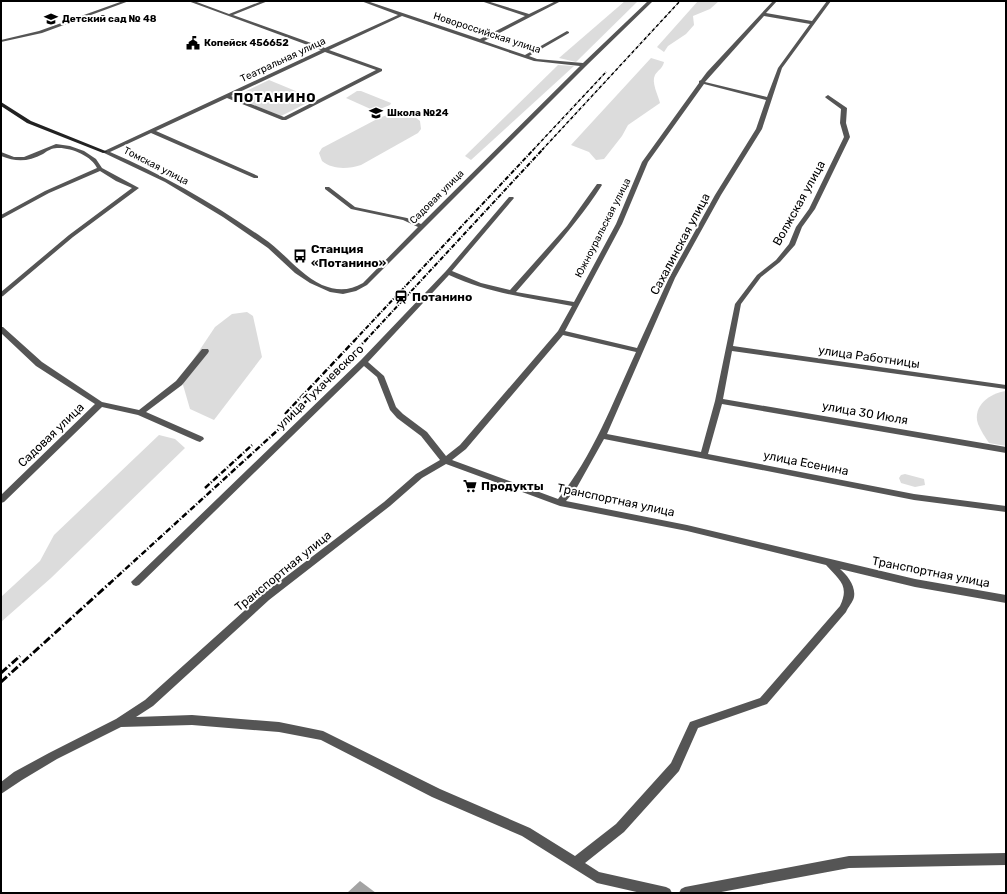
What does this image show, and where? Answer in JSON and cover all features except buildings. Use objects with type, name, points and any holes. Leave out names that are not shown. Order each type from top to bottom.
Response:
[{"type":"street","points":[[1,41],[40,32],[127,1]]},
{"type":"street","points":[[190,1],[380,70],[284,119],[227,96]]},
{"type":"street","points":[[230,15],[266,1]]},
{"type":"street","name":"Новороссийская улица","points":[[363,1],[526,56],[549,62],[584,65]]},
{"type":"street","points":[[375,5],[384,1]]},
{"type":"street","points":[[483,1],[529,16]]},
{"type":"street","points":[[480,41],[559,1]]},
{"type":"street","name":"Садовая улица","points":[[291,264],[307,280],[318,286],[332,290],[350,293],[365,284],[584,65],[651,1]]},
{"type":"street","name":"Южноуральская улица","points":[[445,460],[463,447],[561,332],[619,224],[645,162],[701,82],[775,1]]},
{"type":"street","name":"Сахалинская улица","points":[[560,502],[573,487],[602,436],[672,278],[718,195],[759,129],[768,99],[780,68],[829,1]]},
{"type":"street","name":"Театральная улица","points":[[105,152],[404,14]]},
{"type":"street","points":[[763,14],[812,23]]},
{"type":"street","points":[[526,56],[567,32]]},
{"type":"street","points":[[701,82],[768,99]]},
{"type":"street","name":"Волжская улица","points":[[704,455],[719,401],[738,304],[759,276],[778,261],[792,245],[799,227],[812,209],[847,137],[843,123],[844,108],[828,97]]},
{"type":"street","name":"Томская улица","points":[[1,104],[29,122],[154,173],[247,229],[291,264]]},
{"type":"street","points":[[152,131],[256,177]]},
{"type":"street","points":[[1,154],[19,160],[26,159],[59,146],[90,156],[99,164],[100,169],[118,180],[136,188],[71,236],[1,296]]},
{"type":"street","points":[[1,217],[46,192],[100,169]]},
{"type":"street","points":[[511,292],[552,248],[582,210],[599,185]]},
{"type":"street","points":[[327,188],[353,208],[405,219],[422,227]]},
{"type":"street","name":"улица Тухачевского","points":[[136,582],[364,362],[448,272],[511,198]]},
{"type":"street","points":[[1,208],[8,212]]},
{"type":"street","points":[[448,272],[477,285],[575,304]]},
{"type":"street","points":[[1,329],[39,364],[100,404],[140,413],[200,439]]},
{"type":"street","points":[[561,332],[640,351]]},
{"type":"street","name":"улица Работницы","points":[[729,348],[1006,387]]},
{"type":"street","points":[[140,413],[179,383],[205,351]]},
{"type":"street","points":[[364,362],[380,376],[393,408],[400,416],[424,434],[445,460]]},
{"type":"street","name":"улица 30 Июля","points":[[719,401],[1006,450]]},
{"type":"street","name":"Садовая улица","points":[[1,500],[100,404]]},
{"type":"street","name":"улица Есенина","points":[[602,436],[914,497],[1006,509]]},
{"type":"street","name":"Транспортная улица","points":[[1,789],[18,776],[53,756],[120,722],[149,703],[266,597],[387,504],[419,476],[445,460],[560,502],[687,528],[914,583],[1006,599]]},
{"type":"street","points":[[575,863],[620,828],[675,767],[694,725],[763,701],[809,650],[843,609],[849,597],[848,588],[844,578],[829,562]]},
{"type":"street","points":[[120,722],[192,720],[279,727],[323,736],[436,793],[526,832],[597,877],[666,893]]},
{"type":"street","points":[[685,893],[849,862],[1006,859]]},
{"type":"shaded area","points":[[625,1],[638,1],[576,62],[559,58]]},
{"type":"shaded area","points":[[698,1],[719,1],[710,9],[693,16],[694,25],[686,34],[668,46],[664,52],[657,47]]},
{"type":"shaded area","points":[[651,58],[664,62],[663,66],[656,73],[654,78],[654,85],[660,103],[628,125],[622,136],[604,159],[596,160],[589,152],[571,145]]},
{"type":"shaded area","points":[[558,65],[574,66],[471,160],[465,156]]},
{"type":"shaded area","points":[[269,80],[315,99],[281,116],[234,97]]},
{"type":"shaded area","points":[[357,91],[361,91],[391,103],[390,105],[375,111],[346,98]]},
{"type":"shaded area","points":[[398,114],[415,117],[420,121],[421,129],[418,133],[361,165],[341,168],[331,166],[322,161],[319,153],[322,148],[379,118],[387,115]]},
{"type":"shaded area","points":[[247,312],[253,316],[262,357],[214,420],[190,409],[181,378],[215,327],[232,314]]},
{"type":"shaded area","points":[[1006,391],[1006,446],[989,443],[979,427],[977,417],[980,406],[984,402],[994,394]]},
{"type":"shaded area","points":[[159,435],[175,439],[185,448],[51,578],[1,622],[1,597],[40,561],[54,535]]},
{"type":"shaded area","points":[[905,474],[924,479],[925,485],[915,487],[901,483],[899,478],[901,475]]},
{"type":"shaded area","points":[[360,881],[376,893],[347,893]]},
{"type":"railway","points":[[542,150],[680,1]]},
{"type":"railway","points":[[533,150],[606,72]]},
{"type":"railway","points":[[354,341],[534,149]]},
{"type":"railway","points":[[365,341],[543,149]]},
{"type":"railway","points":[[285,414],[355,340]]},
{"type":"railway","points":[[109,584],[279,429],[366,340]]},
{"type":"railway","points":[[205,488],[252,445]]},
{"type":"railway","points":[[1,682],[110,583]]},
{"type":"railway","points":[[1,673],[20,656]]},
{"type":"place","name":"Детский сад № 48","points":[[51,19]]},
{"type":"place","name":"Копейск 456652","points":[[193,43]]},
{"type":"place","name":"Школа №24","points":[[376,113]]},
{"type":"place","name":"Станция «Потанино»","points":[[300,256]]},
{"type":"place","name":"Потанино","points":[[401,297]]},
{"type":"place","name":"Продукты","points":[[470,486]]},
{"type":"district","name":"ПОТАНИНО","points":[[275,97]]}]
